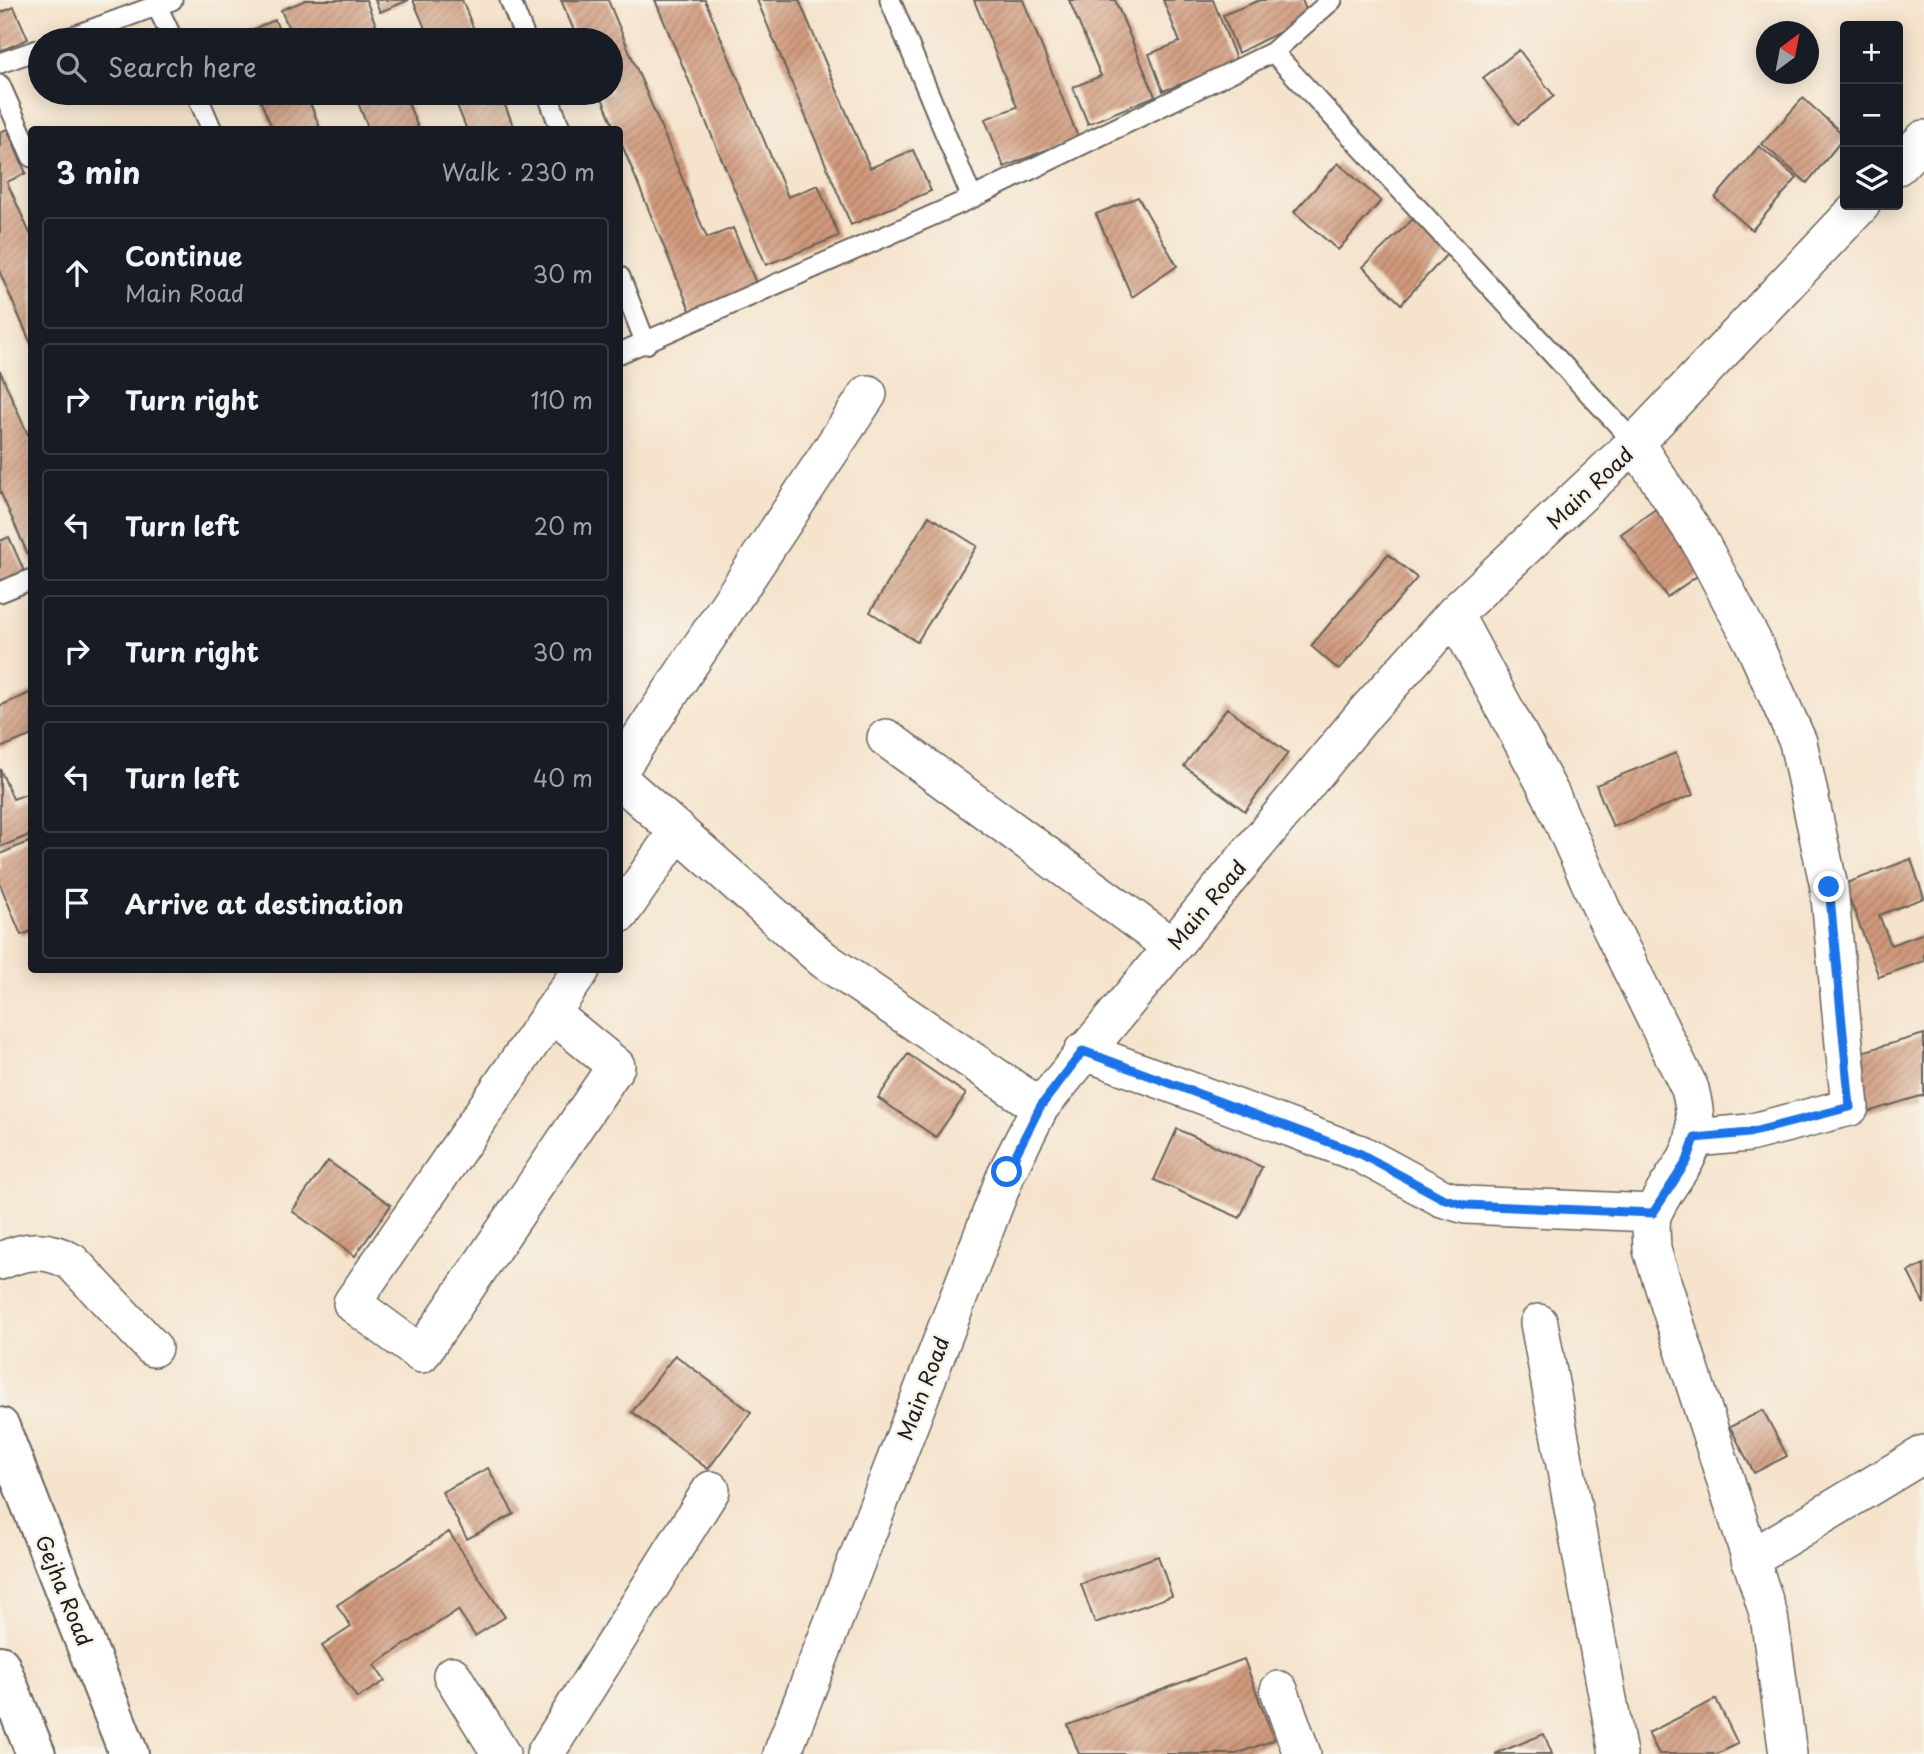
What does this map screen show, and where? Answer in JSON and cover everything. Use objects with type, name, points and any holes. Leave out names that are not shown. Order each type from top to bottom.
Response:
[{"type":"street","points":[[1903,161],[1924,139]]},
{"type":"street","name":"Main Road","points":[[782,1754],[1007,1172],[1040,1107],[1083,1051],[1365,713],[1454,614],[1635,443],[1856,210]]},
{"type":"street","points":[[623,764],[868,394]]},
{"type":"street","points":[[1635,443],[1700,542],[1753,642],[1798,742],[1829,887],[1850,1107],[1749,1133],[1695,1138]]},
{"type":"street","points":[[1454,614],[1551,795],[1603,912],[1689,1089],[1695,1111],[1695,1138],[1687,1161],[1653,1213],[1652,1250],[1769,1616],[1787,1754]]},
{"type":"street","points":[[886,738],[1171,946]]},
{"type":"street","points":[[623,783],[824,960],[1040,1107]]},
{"type":"street","points":[[623,910],[678,830]]},
{"type":"street","points":[[551,1013],[616,1066],[421,1354],[352,1303],[551,1013],[579,973]]},
{"type":"street","points":[[1083,1051],[1361,1154],[1442,1198],[1466,1205],[1653,1213]]},
{"type":"street","points":[[0,1261],[36,1250],[56,1252],[153,1348]]},
{"type":"street","points":[[1539,1322],[1618,1754]]},
{"type":"street","name":"Gejha Road","points":[[0,1427],[129,1754]]},
{"type":"street","points":[[1751,1559],[1924,1454]]},
{"type":"street","points":[[545,1754],[711,1490]]},
{"type":"street","points":[[0,1665],[36,1754]]},
{"type":"street","points":[[452,1675],[501,1754]]},
{"type":"street","points":[[1279,1690],[1303,1754]]},
{"type":"lane","points":[[510,0],[521,28]]},
{"type":"lane","points":[[890,0],[972,198]]},
{"type":"lane","points":[[623,352],[972,198],[1273,52],[1332,0]]},
{"type":"lane","points":[[96,28],[165,3],[170,28]]},
{"type":"lane","points":[[0,63],[28,52]]},
{"type":"lane","points":[[1273,52],[1635,443]]},
{"type":"lane","points":[[0,85],[28,148]]},
{"type":"lane","points":[[201,105],[210,126]]},
{"type":"lane","points":[[552,105],[559,126]]},
{"type":"lane","points":[[623,285],[646,344]]},
{"type":"lane","points":[[0,592],[28,581]]},
{"type":"building","points":[[306,0],[366,0],[377,28],[289,28],[281,10]]},
{"type":"building","points":[[375,0],[409,0],[380,12]]},
{"type":"building","points":[[413,0],[462,0],[473,28],[425,28]]},
{"type":"building","points":[[561,0],[608,0],[620,28],[573,28]]},
{"type":"building","points":[[655,0],[705,0],[788,197],[818,185],[839,236],[766,265]]},
{"type":"building","points":[[757,0],[799,0],[870,168],[913,150],[931,191],[851,225]]},
{"type":"building","points":[[974,0],[1023,0],[1078,137],[1004,167],[985,119],[1017,107]]},
{"type":"building","points":[[1069,0],[1115,0],[1155,96],[1088,124],[1073,87],[1101,76]]},
{"type":"building","points":[[1163,0],[1213,0],[1237,62],[1163,91],[1149,54],[1180,42]]},
{"type":"building","points":[[1260,0],[1302,0],[1309,17],[1238,53],[1223,15]]},
{"type":"building","points":[[14,7],[28,39],[0,51],[0,13]]},
{"type":"building","points":[[275,20],[278,28],[256,28]]},
{"type":"building","points":[[623,36],[707,238],[733,228],[758,288],[692,315],[623,147],[623,126],[613,126],[605,105],[623,105]]},
{"type":"building","points":[[1519,50],[1554,96],[1518,124],[1483,78]]},
{"type":"building","points":[[1803,98],[1840,131],[1840,142],[1807,183],[1762,144]]},
{"type":"building","points":[[262,105],[311,105],[319,126],[271,126]]},
{"type":"building","points":[[359,105],[409,105],[417,126],[367,126]]},
{"type":"building","points":[[457,105],[505,105],[513,126],[465,126]]},
{"type":"building","points":[[7,129],[26,173],[7,182],[28,229],[28,337],[0,273],[0,132]]},
{"type":"building","points":[[1759,146],[1797,178],[1752,230],[1715,198]]},
{"type":"building","points":[[1338,163],[1381,201],[1338,250],[1294,212]]},
{"type":"building","points":[[1138,197],[1177,266],[1132,297],[1096,214]]},
{"type":"building","points":[[1413,219],[1449,252],[1401,304],[1363,267]]},
{"type":"building","points":[[0,371],[28,435],[28,555],[0,491]]},
{"type":"building","points":[[1664,503],[1710,567],[1667,597],[1621,534]]},
{"type":"building","points":[[929,516],[977,546],[917,642],[870,612]]},
{"type":"building","points":[[9,537],[24,571],[0,581],[0,541]]},
{"type":"building","points":[[1388,554],[1417,578],[1339,670],[1311,646]]},
{"type":"building","points":[[28,694],[28,737],[0,748],[0,706]]},
{"type":"building","points":[[1227,708],[1288,753],[1245,811],[1184,766]]},
{"type":"building","points":[[1676,753],[1693,795],[1613,827],[1596,785]]},
{"type":"building","points":[[0,769],[13,799],[28,793],[28,836],[0,847]]},
{"type":"building","points":[[28,842],[28,932],[21,935],[0,884],[0,854]]},
{"type":"building","points":[[1911,859],[1924,898],[1879,915],[1891,945],[1924,933],[1924,961],[1879,977],[1844,884]]},
{"type":"building","points":[[1924,1034],[1924,1095],[1864,1113],[1848,1056]]},
{"type":"building","points":[[908,1054],[966,1094],[936,1137],[878,1098]]},
{"type":"building","points":[[1177,1129],[1262,1167],[1240,1218],[1154,1180]]},
{"type":"building","points":[[328,1161],[391,1205],[355,1256],[292,1211]]},
{"type":"building","points":[[1924,1264],[1924,1304],[1908,1272]]},
{"type":"building","points":[[675,1355],[751,1412],[708,1469],[632,1412]]},
{"type":"building","points":[[1763,1410],[1787,1456],[1754,1473],[1730,1427]]},
{"type":"building","points":[[488,1468],[514,1514],[467,1539],[442,1492]]},
{"type":"building","points":[[449,1532],[505,1617],[475,1636],[458,1610],[374,1665],[385,1681],[357,1698],[322,1646],[351,1627],[337,1605]]},
{"type":"building","points":[[1158,1556],[1172,1596],[1095,1623],[1081,1584]]},
{"type":"building","points":[[1244,1659],[1274,1740],[1236,1754],[1079,1754],[1068,1725]]},
{"type":"building","points":[[1716,1699],[1738,1744],[1717,1754],[1659,1754],[1648,1733]]},
{"type":"building","points":[[1544,1734],[1552,1754],[1495,1754]]},
{"type":"route","points":[[1007,1172],[1040,1107],[1083,1051],[1361,1154],[1442,1198],[1466,1205],[1504,1209],[1653,1213],[1687,1161],[1695,1138],[1749,1133],[1850,1107],[1829,887]]}]
